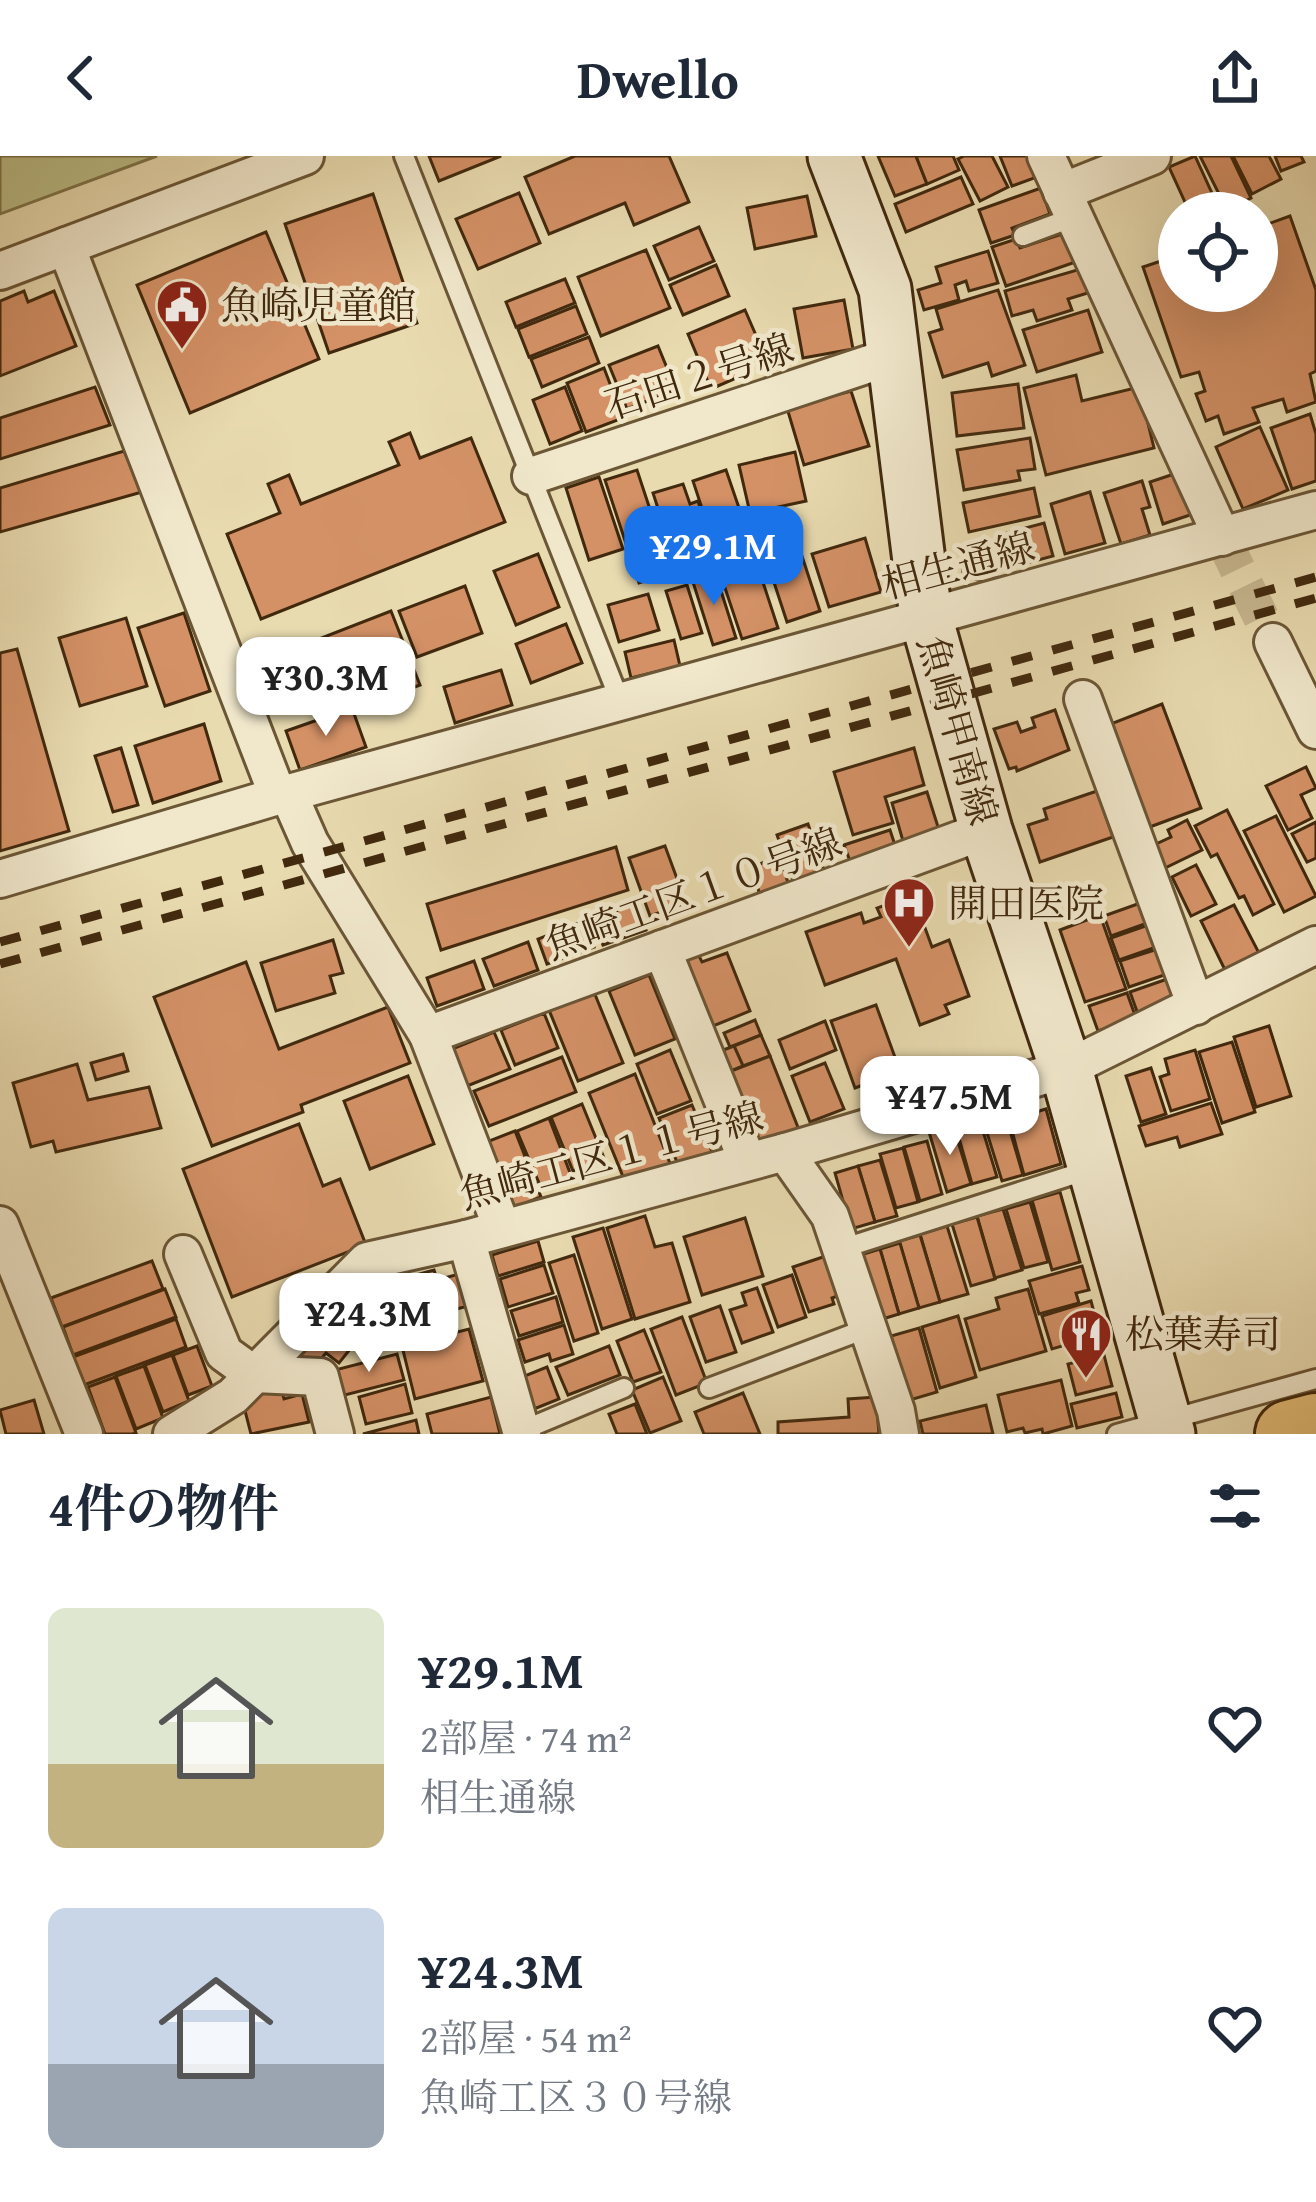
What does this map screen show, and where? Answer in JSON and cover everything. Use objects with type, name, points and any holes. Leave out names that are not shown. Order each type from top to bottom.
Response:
[{"type":"highway","points":[[1289,1434],[1316,1427]]},
{"type":"street","points":[[0,271],[305,156]]},
{"type":"street","name":"魚崎甲南線","points":[[834,156],[885,289],[926,616],[986,830],[1094,1168],[1150,1430]]},
{"type":"street","points":[[1046,156],[1222,537]]},
{"type":"street","points":[[1068,205],[1152,156]]},
{"type":"street","points":[[66,246],[283,795],[428,1035],[502,1228]]},
{"type":"street","name":"石田２号線","points":[[531,476],[893,356]]},
{"type":"street","name":"相生通線","points":[[0,879],[283,795],[1316,510]]},
{"type":"street","points":[[1273,642],[1316,730]]},
{"type":"street","points":[[1083,700],[1196,1006]]},
{"type":"street","name":"魚崎工区１０号線","points":[[428,1035],[986,830]]},
{"type":"street","name":"魚崎工区１１号線","points":[[172,1434],[233,1396],[367,1261],[466,1239],[785,1152],[1066,1069],[1316,945]]},
{"type":"street","points":[[662,949],[747,1160]]},
{"type":"street","points":[[785,1152],[830,1216],[900,1434]]},
{"type":"street","points":[[0,1225],[84,1434]]},
{"type":"street","points":[[466,1239],[521,1432]]},
{"type":"street","points":[[183,1254],[224,1352],[253,1374],[320,1377],[334,1434]]},
{"type":"lane","points":[[404,156],[620,701]]},
{"type":"lane","points":[[1023,236],[1068,205]]},
{"type":"lane","points":[[842,1249],[1094,1168]]},
{"type":"lane","points":[[709,1388],[868,1328]]},
{"type":"lane","points":[[1150,1430],[1316,1379]]},
{"type":"lane","points":[[521,1432],[624,1388]]},
{"type":"green space","points":[[0,156],[157,156],[0,214]]},
{"type":"building","points":[[429,156],[501,156],[439,181]]},
{"type":"building","points":[[575,156],[669,156],[689,202],[634,225],[625,203],[549,234],[525,177]]},
{"type":"building","points":[[878,156],[916,156],[927,184],[895,196]]},
{"type":"building","points":[[916,156],[953,156],[959,170],[927,184]]},
{"type":"building","points":[[992,156],[1008,187],[980,201],[958,159]]},
{"type":"building","points":[[1000,156],[1028,156],[1037,177],[1012,186]]},
{"type":"building","points":[[1195,156],[1211,192],[1180,192],[1169,167]]},
{"type":"building","points":[[1200,156],[1231,156],[1248,192],[1218,192]]},
{"type":"building","points":[[1233,156],[1269,156],[1281,179],[1251,192]]},
{"type":"building","points":[[1275,156],[1301,156],[1304,162],[1281,171]]},
{"type":"building","points":[[961,177],[973,204],[906,232],[895,204]]},
{"type":"building","points":[[1041,188],[1050,214],[1012,228],[1015,235],[991,243],[979,210]]},
{"type":"building","points":[[519,193],[540,243],[478,269],[456,219]]},
{"type":"building","points":[[373,194],[417,323],[329,353],[285,224]]},
{"type":"building","points":[[807,196],[816,236],[755,249],[747,208]]},
{"type":"building","points":[[1290,216],[1316,290],[1316,371],[1310,374],[1316,402],[1287,412],[1283,399],[1253,408],[1259,422],[1224,434],[1218,416],[1206,421],[1196,394],[1205,391],[1199,372],[1181,377],[1159,312],[1278,312],[1278,220]]},
{"type":"building","points":[[699,227],[714,261],[669,280],[654,246]]},
{"type":"building","points":[[1074,230],[1084,259],[1006,286],[992,247],[1016,239],[1020,248]]},
{"type":"building","points":[[266,232],[319,359],[190,413],[137,285]]},
{"type":"building","points":[[646,250],[670,308],[601,336],[578,277]]},
{"type":"building","points":[[988,251],[998,283],[969,291],[966,281],[955,285],[959,300],[924,310],[918,290],[941,283],[936,267]]},
{"type":"building","points":[[1158,262],[1158,310],[1143,267]]},
{"type":"building","points":[[716,265],[729,296],[683,315],[670,285]]},
{"type":"building","points":[[1084,268],[1091,292],[1068,299],[1072,310],[1037,321],[1033,310],[1012,316],[1005,291]]},
{"type":"building","points":[[565,279],[575,303],[516,327],[506,302]]},
{"type":"building","points":[[998,290],[1025,365],[992,376],[988,363],[943,377],[929,333],[942,329],[936,309]]},
{"type":"building","points":[[24,291],[28,302],[54,291],[76,346],[0,376],[0,301]]},
{"type":"building","points":[[844,300],[853,349],[803,358],[794,309]]},
{"type":"building","points":[[576,306],[587,334],[529,357],[518,329]]},
{"type":"building","points":[[745,310],[765,356],[744,364],[748,373],[711,389],[688,334]]},
{"type":"building","points":[[1088,310],[1102,352],[1037,372],[1023,330]]},
{"type":"building","points":[[589,337],[599,363],[542,387],[531,359]]},
{"type":"building","points":[[658,346],[676,390],[627,409],[609,365]]},
{"type":"building","points":[[604,368],[623,418],[586,432],[567,383]]},
{"type":"building","points":[[1076,375],[1082,401],[1139,387],[1154,448],[1046,475],[1024,388]]},
{"type":"building","points":[[1018,384],[1024,428],[957,436],[952,393]]},
{"type":"building","points":[[95,387],[110,425],[0,459],[0,418]]},
{"type":"building","points":[[565,387],[582,431],[550,444],[533,400]]},
{"type":"building","points":[[851,391],[869,446],[804,465],[787,408]]},
{"type":"building","points":[[1310,414],[1316,434],[1316,481],[1292,489],[1271,428]]},
{"type":"building","points":[[1260,427],[1288,490],[1243,509],[1216,447]]},
{"type":"building","points":[[410,433],[420,458],[471,438],[505,522],[261,619],[227,534],[280,513],[268,484],[289,475],[301,504],[399,465],[389,442]]},
{"type":"building","points":[[1030,438],[1035,469],[1018,471],[1020,480],[964,490],[957,450]]},
{"type":"building","points":[[124,451],[142,492],[0,532],[0,488]]},
{"type":"building","points":[[795,452],[806,501],[750,513],[739,465]]},
{"type":"building","points":[[637,470],[671,573],[639,583],[605,480]]},
{"type":"building","points":[[726,470],[750,540],[716,551],[693,481]]},
{"type":"building","points":[[1180,472],[1193,514],[1163,524],[1150,482]]},
{"type":"building","points":[[599,477],[623,549],[589,560],[566,488]]},
{"type":"building","points":[[1142,481],[1150,507],[1142,509],[1150,535],[1121,544],[1104,493]]},
{"type":"building","points":[[683,484],[690,504],[698,501],[714,553],[676,564],[653,493]]},
{"type":"building","points":[[1034,488],[1040,516],[969,532],[963,503]]},
{"type":"building","points":[[1090,492],[1105,543],[1065,554],[1051,504]]},
{"type":"building","points":[[1044,523],[1053,556],[1016,566],[1007,533]]},
{"type":"building","points":[[865,538],[881,592],[829,607],[812,554]]},
{"type":"building","points":[[798,544],[820,611],[787,622],[765,555]]},
{"type":"building","points":[[989,544],[997,576],[985,583],[963,574],[963,552]]},
{"type":"building","points":[[538,554],[559,607],[516,625],[494,571]]},
{"type":"building","points":[[756,561],[778,628],[742,639],[720,573]]},
{"type":"building","points":[[715,572],[736,638],[713,645],[692,579]]},
{"type":"building","points":[[687,585],[702,633],[681,639],[666,591]]},
{"type":"building","points":[[465,586],[482,633],[417,657],[399,611]]},
{"type":"building","points":[[648,594],[659,630],[619,642],[608,605]]},
{"type":"building","points":[[391,611],[420,685],[387,697],[379,675],[294,708],[279,668],[316,653],[311,642]]},
{"type":"building","points":[[184,613],[210,691],[165,706],[138,628]]},
{"type":"building","points":[[126,618],[147,686],[80,706],[59,638]]},
{"type":"building","points":[[566,624],[582,663],[531,683],[516,644]]},
{"type":"building","points":[[674,640],[680,666],[631,678],[625,652]]},
{"type":"building","points":[[17,649],[69,831],[0,851],[0,653]]},
{"type":"building","points":[[501,670],[512,705],[455,723],[444,687]]},
{"type":"building","points":[[1162,704],[1201,808],[1147,828],[1108,725]]},
{"type":"building","points":[[352,708],[366,747],[300,770],[286,731]]},
{"type":"building","points":[[1055,710],[1069,750],[1017,771],[1016,767],[1009,769],[994,729],[1017,722],[1021,732],[1035,727],[1032,718]]},
{"type":"building","points":[[204,724],[221,781],[153,803],[135,746]]},
{"type":"building","points":[[121,748],[138,805],[113,812],[95,756]]},
{"type":"building","points":[[914,748],[924,785],[885,797],[893,823],[853,835],[834,772]]},
{"type":"building","points":[[1306,767],[1316,788],[1301,795],[1312,818],[1288,830],[1266,786]]},
{"type":"building","points":[[1097,791],[1113,837],[1040,862],[1028,825],[1047,819],[1044,809]]},
{"type":"building","points":[[927,792],[939,830],[903,841],[892,803]]},
{"type":"building","points":[[1227,810],[1274,904],[1253,915],[1195,826]]},
{"type":"building","points":[[1276,816],[1316,896],[1284,912],[1244,831]]},
{"type":"building","points":[[1187,820],[1202,850],[1165,868],[1154,845],[1171,837],[1168,830]]},
{"type":"building","points":[[1316,822],[1316,858],[1307,862],[1292,834]]},
{"type":"building","points":[[808,824],[825,873],[794,883],[777,835]]},
{"type":"building","points":[[890,830],[895,845],[850,861],[844,845]]},
{"type":"building","points":[[665,846],[686,903],[650,916],[629,858]]},
{"type":"building","points":[[616,847],[628,890],[441,950],[427,904]]},
{"type":"building","points":[[779,857],[789,885],[760,895],[751,867]]},
{"type":"building","points":[[1196,865],[1216,904],[1191,916],[1172,877]]},
{"type":"building","points":[[913,895],[932,947],[949,940],[969,996],[945,1005],[949,1014],[920,1025],[896,959],[825,985],[806,932],[861,913],[864,923],[881,917],[877,908]]},
{"type":"building","points":[[1146,901],[1153,921],[1111,936],[1104,916]]},
{"type":"building","points":[[636,904],[646,930],[603,945],[593,919]]},
{"type":"building","points":[[1234,905],[1259,953],[1225,970],[1201,921]]},
{"type":"building","points":[[1100,915],[1126,989],[1085,1002],[1060,930]]},
{"type":"building","points":[[584,921],[594,947],[547,964],[538,939]]},
{"type":"building","points":[[1154,923],[1162,945],[1119,960],[1111,938]]},
{"type":"building","points":[[333,940],[343,973],[330,976],[335,993],[276,1011],[261,963]]},
{"type":"building","points":[[528,942],[538,970],[494,986],[483,959]]},
{"type":"building","points":[[1164,947],[1173,972],[1129,987],[1120,961]]},
{"type":"building","points":[[727,953],[750,1011],[708,1028],[681,961],[698,954],[702,962]]},
{"type":"building","points":[[474,961],[484,989],[437,1006],[427,978]]},
{"type":"building","points":[[246,962],[279,1049],[388,1007],[410,1063],[301,1105],[303,1112],[212,1146],[154,997]]},
{"type":"building","points":[[649,975],[675,1039],[635,1055],[609,991]]},
{"type":"building","points":[[1173,977],[1182,1002],[1139,1017],[1130,992]]},
{"type":"building","points":[[594,992],[623,1063],[578,1081],[549,1010]]},
{"type":"building","points":[[1127,993],[1136,1018],[1098,1031],[1089,1006]]},
{"type":"building","points":[[876,1005],[900,1071],[855,1088],[831,1021]]},
{"type":"building","points":[[544,1013],[558,1048],[515,1065],[501,1030]]},
{"type":"building","points":[[755,1020],[761,1035],[730,1047],[724,1033]]},
{"type":"building","points":[[825,1021],[836,1050],[790,1069],[779,1040]]},
{"type":"building","points":[[1269,1026],[1291,1096],[1256,1107],[1234,1037]]},
{"type":"building","points":[[494,1032],[510,1069],[467,1086],[452,1049]]},
{"type":"building","points":[[761,1035],[770,1056],[743,1066],[734,1046]]},
{"type":"building","points":[[1232,1042],[1255,1112],[1222,1123],[1199,1052]]},
{"type":"building","points":[[734,1046],[743,1066],[726,1073],[718,1052]]},
{"type":"building","points":[[670,1050],[691,1101],[657,1114],[637,1064]]},
{"type":"building","points":[[1195,1050],[1210,1099],[1171,1111],[1160,1077],[1169,1074],[1165,1059]]},
{"type":"building","points":[[123,1054],[128,1071],[96,1080],[91,1063]]},
{"type":"building","points":[[770,1056],[799,1130],[756,1147],[726,1073]]},
{"type":"building","points":[[562,1057],[576,1092],[489,1126],[474,1091]]},
{"type":"building","points":[[825,1063],[844,1109],[810,1122],[792,1076]]},
{"type":"building","points":[[77,1064],[88,1100],[149,1087],[161,1128],[56,1152],[53,1141],[31,1147],[13,1083]]},
{"type":"building","points":[[1151,1068],[1166,1114],[1141,1122],[1126,1076]]},
{"type":"building","points":[[635,1074],[671,1166],[626,1184],[589,1093]]},
{"type":"building","points":[[408,1076],[434,1144],[370,1169],[344,1101]]},
{"type":"building","points":[[1211,1103],[1222,1134],[1180,1147],[1177,1137],[1146,1146],[1139,1126]]},
{"type":"building","points":[[582,1104],[604,1158],[573,1171],[551,1117]]},
{"type":"building","points":[[692,1105],[713,1154],[679,1167],[659,1118]]},
{"type":"building","points":[[1046,1109],[1061,1164],[1024,1175],[1009,1120]]},
{"type":"building","points":[[1005,1114],[1023,1175],[1002,1181],[983,1120]]},
{"type":"building","points":[[549,1118],[572,1178],[542,1190],[517,1131]]},
{"type":"building","points":[[979,1118],[997,1177],[972,1184],[955,1124]]},
{"type":"building","points":[[299,1124],[323,1186],[340,1179],[366,1245],[232,1297],[183,1169]]},
{"type":"building","points":[[953,1125],[971,1184],[947,1192],[929,1132]]},
{"type":"building","points":[[515,1131],[541,1197],[511,1209],[484,1143]]},
{"type":"building","points":[[927,1141],[942,1194],[920,1201],[904,1147]]},
{"type":"building","points":[[903,1148],[918,1202],[896,1208],[880,1154]]},
{"type":"building","points":[[880,1160],[897,1216],[875,1222],[858,1166]]},
{"type":"building","points":[[858,1166],[875,1222],[851,1229],[835,1173]]},
{"type":"building","points":[[1060,1192],[1080,1262],[1052,1270],[1032,1200]]},
{"type":"building","points":[[1030,1202],[1048,1262],[1024,1268],[1006,1209]]},
{"type":"building","points":[[1003,1209],[1022,1270],[995,1278],[977,1216]]},
{"type":"building","points":[[645,1216],[655,1247],[672,1243],[690,1302],[635,1319],[607,1228]]},
{"type":"building","points":[[977,1217],[995,1279],[971,1286],[952,1224]]},
{"type":"building","points":[[745,1218],[763,1276],[702,1295],[684,1237]]},
{"type":"building","points":[[947,1226],[968,1294],[940,1302],[920,1234]]},
{"type":"building","points":[[603,1228],[632,1319],[602,1329],[573,1237]]},
{"type":"building","points":[[920,1235],[940,1302],[919,1308],[899,1241]]},
{"type":"building","points":[[538,1241],[544,1262],[498,1276],[492,1255]]},
{"type":"building","points":[[900,1243],[919,1308],[899,1314],[880,1249]]},
{"type":"building","points":[[880,1249],[899,1314],[876,1321],[857,1256]]},
{"type":"building","points":[[574,1255],[598,1333],[574,1341],[549,1263]]},
{"type":"building","points":[[829,1255],[843,1294],[832,1298],[834,1304],[809,1312],[793,1267]]},
{"type":"building","points":[[152,1261],[163,1289],[62,1327],[51,1298]]},
{"type":"building","points":[[544,1265],[553,1293],[508,1307],[500,1279]]},
{"type":"building","points":[[1082,1266],[1089,1290],[1076,1293],[1079,1303],[1039,1314],[1029,1281]]},
{"type":"building","points":[[434,1270],[437,1280],[459,1274],[468,1306],[405,1323],[394,1281]]},
{"type":"building","points":[[792,1275],[806,1317],[778,1327],[763,1285]]},
{"type":"building","points":[[757,1288],[773,1332],[742,1343],[730,1310],[746,1305],[742,1293]]},
{"type":"building","points":[[165,1289],[176,1317],[73,1355],[63,1327]]},
{"type":"building","points":[[1028,1289],[1046,1351],[980,1370],[965,1319],[999,1309],[996,1298]]},
{"type":"building","points":[[357,1290],[399,1325],[380,1349],[337,1314]]},
{"type":"building","points":[[556,1297],[563,1322],[519,1336],[511,1311]]},
{"type":"building","points":[[1091,1301],[1100,1335],[1052,1349],[1042,1316]]},
{"type":"building","points":[[720,1306],[736,1352],[706,1362],[690,1317]]},
{"type":"building","points":[[330,1314],[359,1338],[339,1363],[326,1353],[313,1368],[297,1354]]},
{"type":"building","points":[[958,1316],[976,1377],[940,1388],[922,1327]]},
{"type":"building","points":[[682,1317],[707,1383],[676,1395],[651,1329]]},
{"type":"building","points":[[176,1319],[186,1347],[84,1385],[73,1357]]},
{"type":"building","points":[[564,1325],[573,1354],[551,1361],[549,1354],[525,1362],[518,1340]]},
{"type":"building","points":[[919,1328],[937,1392],[910,1400],[891,1336]]},
{"type":"building","points":[[469,1329],[483,1381],[415,1399],[402,1346]]},
{"type":"building","points":[[644,1330],[661,1372],[633,1382],[617,1341]]},
{"type":"building","points":[[197,1346],[212,1386],[188,1395],[173,1355]]},
{"type":"building","points":[[609,1346],[620,1375],[568,1395],[556,1367]]},
{"type":"building","points":[[397,1354],[404,1380],[341,1396],[335,1370]]},
{"type":"building","points":[[172,1355],[189,1401],[163,1412],[145,1365]]},
{"type":"building","points":[[1104,1355],[1112,1386],[1076,1395],[1068,1364]]},
{"type":"building","points":[[144,1366],[163,1418],[136,1429],[116,1376]]},
{"type":"building","points":[[547,1367],[559,1399],[534,1409],[522,1377]]},
{"type":"building","points":[[115,1377],[136,1433],[105,1434],[88,1387]]},
{"type":"building","points":[[663,1377],[681,1421],[650,1433],[632,1390]]},
{"type":"building","points":[[1061,1380],[1072,1426],[1043,1434],[1042,1429],[1007,1432],[998,1395]]},
{"type":"building","points":[[405,1384],[412,1413],[366,1424],[359,1397]]},
{"type":"building","points":[[281,1388],[284,1399],[302,1394],[309,1422],[251,1434],[242,1399]]},
{"type":"building","points":[[743,1393],[760,1434],[704,1434],[695,1412]]},
{"type":"building","points":[[1116,1393],[1122,1417],[1077,1428],[1071,1404]]},
{"type":"building","points":[[491,1397],[500,1434],[432,1434],[427,1414]]},
{"type":"building","points":[[876,1397],[879,1434],[778,1434],[778,1422],[849,1417],[848,1399]]},
{"type":"building","points":[[34,1400],[44,1434],[6,1434],[0,1410]]},
{"type":"building","points":[[635,1404],[647,1434],[617,1434],[609,1414]]},
{"type":"building","points":[[986,1405],[993,1434],[923,1434],[920,1421]]},
{"type":"building","points":[[416,1420],[419,1434],[363,1434]]},
{"type":"tunnel","points":[[1222,537],[1273,642]]},
{"type":"railway","points":[[0,942],[1316,577]]},
{"type":"railway","points":[[0,964],[1316,598]]},
{"type":"place","name":"魚崎児童館","points":[[182,351]]},
{"type":"place","name":"開田医院","points":[[909,949]]},
{"type":"place","name":"松葉寿司","points":[[1086,1380]]}]
